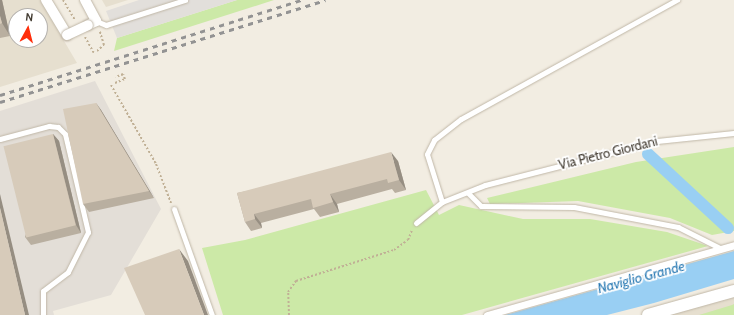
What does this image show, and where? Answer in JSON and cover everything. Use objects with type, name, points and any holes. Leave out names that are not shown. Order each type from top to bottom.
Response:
[{"type":"street","points":[[46,0],[66,35],[88,24],[85,0]]},
{"type":"street","points":[[487,315],[734,245]]},
{"type":"street","points":[[648,315],[734,291]]},
{"type":"lane","points":[[88,24],[106,25],[185,0]]},
{"type":"lane","points":[[442,202],[428,154],[434,140],[461,119],[677,0]]},
{"type":"lane","points":[[0,138],[49,126],[58,127],[67,141],[88,232],[68,272],[43,292],[43,315]]},
{"type":"lane","name":"Via Pietro Giordani","points":[[416,223],[442,202],[484,186],[638,144],[734,133]]},
{"type":"lane","points":[[468,192],[481,206],[574,208],[678,227],[722,249]]},
{"type":"lane","points":[[174,209],[212,315]]},
{"type":"path","points":[[63,0],[88,24]]},
{"type":"path","points":[[98,52],[104,45],[100,32]]},
{"type":"path","points":[[84,35],[94,54]]},
{"type":"path","points":[[115,83],[125,79],[123,74],[116,77]]},
{"type":"path","points":[[111,85],[156,164],[174,209]]},
{"type":"path","points":[[289,315],[288,292],[296,281],[394,250],[408,240],[416,223]]},
{"type":"shaded area","points":[[0,0],[40,0],[45,8],[8,8],[8,48],[48,48],[48,14],[77,63],[0,87]]},
{"type":"shaded area","points":[[102,0],[128,0],[106,7]]},
{"type":"shaded area","points":[[139,0],[237,0],[117,38],[106,11]]},
{"type":"shaded area","points":[[95,81],[161,209],[111,295],[53,311],[54,315],[0,315],[0,111]]},
{"type":"shaded area","points":[[734,295],[734,315],[661,315]]},
{"type":"green space","points":[[237,0],[274,0],[114,51],[117,38]]},
{"type":"green space","points":[[734,147],[734,231],[712,235],[670,218],[578,201],[490,204],[487,198],[636,162]]},
{"type":"green space","points":[[426,190],[439,215],[459,205],[523,219],[590,219],[667,232],[708,246],[462,315],[223,315],[202,248],[245,240]]},
{"type":"green space","points":[[734,304],[734,315],[699,315],[732,305]]},
{"type":"water","name":"Naviglio Grande","points":[[734,251],[734,279],[654,303],[607,315],[505,315]]},
{"type":"building","points":[[96,103],[149,191],[83,204],[63,109]]},
{"type":"building","points":[[53,134],[76,225],[26,238],[4,146]]},
{"type":"building","points":[[391,152],[399,180],[388,183],[387,179],[330,194],[333,202],[313,208],[311,199],[254,214],[255,219],[245,222],[237,193]]},
{"type":"building","points":[[0,208],[25,315],[0,315]]},
{"type":"building","points":[[179,249],[204,315],[145,315],[124,268]]},
{"type":"waterway","points":[[648,154],[728,228]]},
{"type":"railway","points":[[0,95],[302,0]]},
{"type":"railway","points":[[0,102],[325,0]]}]
